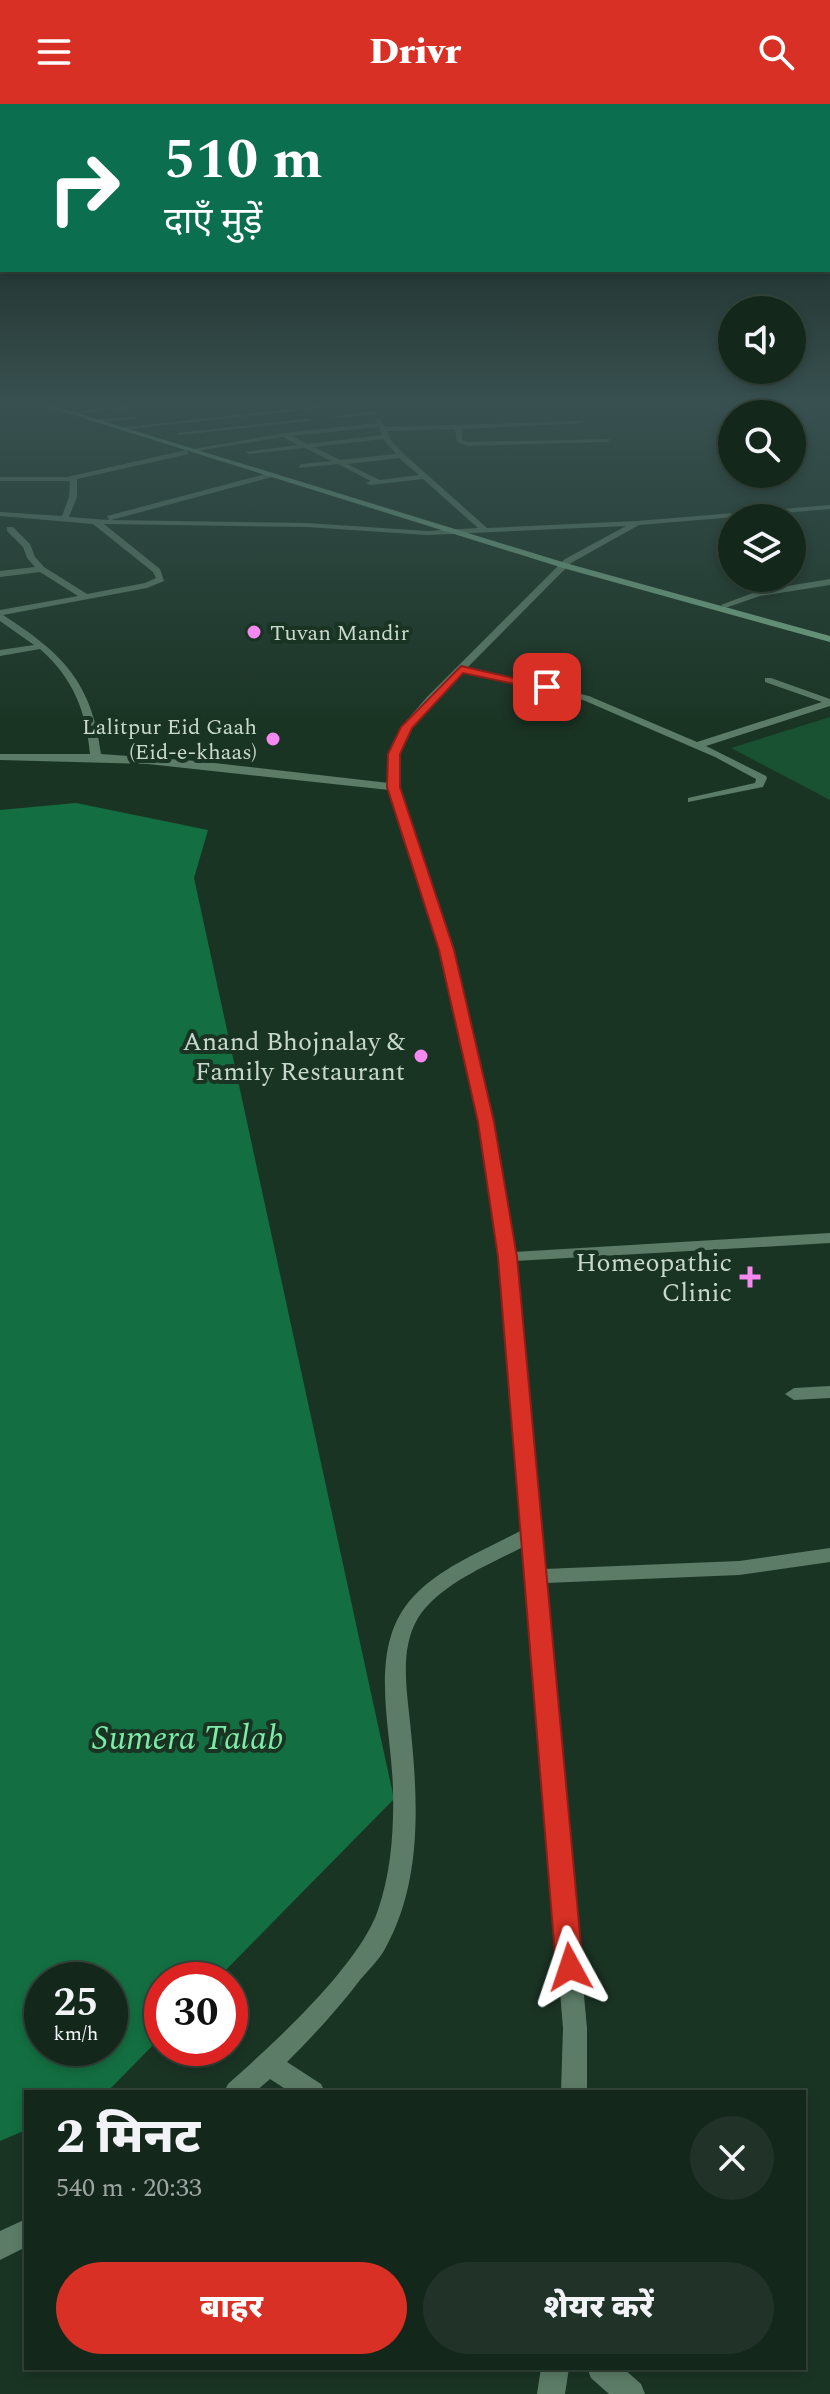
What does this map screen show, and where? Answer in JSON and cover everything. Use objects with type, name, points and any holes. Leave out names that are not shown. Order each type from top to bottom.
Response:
[{"type":"main road","points":[[390,511],[830,639]]},
{"type":"main road","points":[[405,511],[567,563],[830,632]]},
{"type":"street","points":[[65,518],[67,511]]},
{"type":"street","points":[[5,530],[92,521],[131,511]]},
{"type":"street","points":[[463,511],[486,531]]},
{"type":"street","points":[[0,514],[92,521],[307,525],[427,533],[637,523],[783,511]]},
{"type":"street","points":[[0,615],[161,579],[157,571],[92,521]]},
{"type":"street","points":[[574,2090],[575,2028],[507,1257],[486,1122],[447,950],[394,787],[394,754],[406,727],[567,563],[637,523]]},
{"type":"street","points":[[5,530],[27,546],[31,558],[41,569],[86,597]]},
{"type":"street","points":[[0,574],[41,569]]},
{"type":"street","points":[[725,605],[758,594],[830,582]]},
{"type":"street","points":[[0,615],[43,646],[83,690],[94,721],[96,757]]},
{"type":"street","points":[[0,653],[43,646]]},
{"type":"street","points":[[461,669],[586,698],[697,745],[756,774],[763,782],[692,800]]},
{"type":"street","points":[[768,680],[830,702]]},
{"type":"street","points":[[697,745],[830,702]]},
{"type":"street","points":[[0,757],[180,761],[394,787]]},
{"type":"street","points":[[507,1257],[830,1238]]},
{"type":"street","points":[[794,1394],[830,1392]]},
{"type":"street","points":[[239,2090],[335,1996],[379,1937],[397,1888],[405,1843],[404,1774],[395,1661],[401,1632],[412,1610],[433,1590],[532,1533]]},
{"type":"street","points":[[536,1576],[726,1569],[830,1555]]},
{"type":"street","points":[[269,2064],[309,2090]]},
{"type":"street","points":[[0,2246],[24,2233]]},
{"type":"street","points":[[551,2394],[555,2370]]},
{"type":"street","points":[[603,2370],[631,2394]]},
{"type":"shaded area","points":[[830,717],[830,800],[731,748]]},
{"type":"water","name":"Sumera Talab","points":[[76,803],[208,830],[194,878],[394,1799],[234,1962],[144,1962],[144,2054],[109,2090],[24,2090],[24,2131],[0,2141],[0,810]]},
{"type":"place","name":"Tuvan Mandir","points":[[254,632]]},
{"type":"place","name":"Lalitpur Eid Gaah (Eid-e-khaas)","points":[[273,739]]},
{"type":"place","name":"Anand Bhojnalay & Family Restaurant","points":[[421,1056]]},
{"type":"place","name":"Homeopathic Clinic","points":[[750,1277]]},
{"type":"route","points":[[547,687],[461,669],[406,727],[394,754],[394,787],[447,950],[486,1122],[507,1257],[570,1967]]}]
